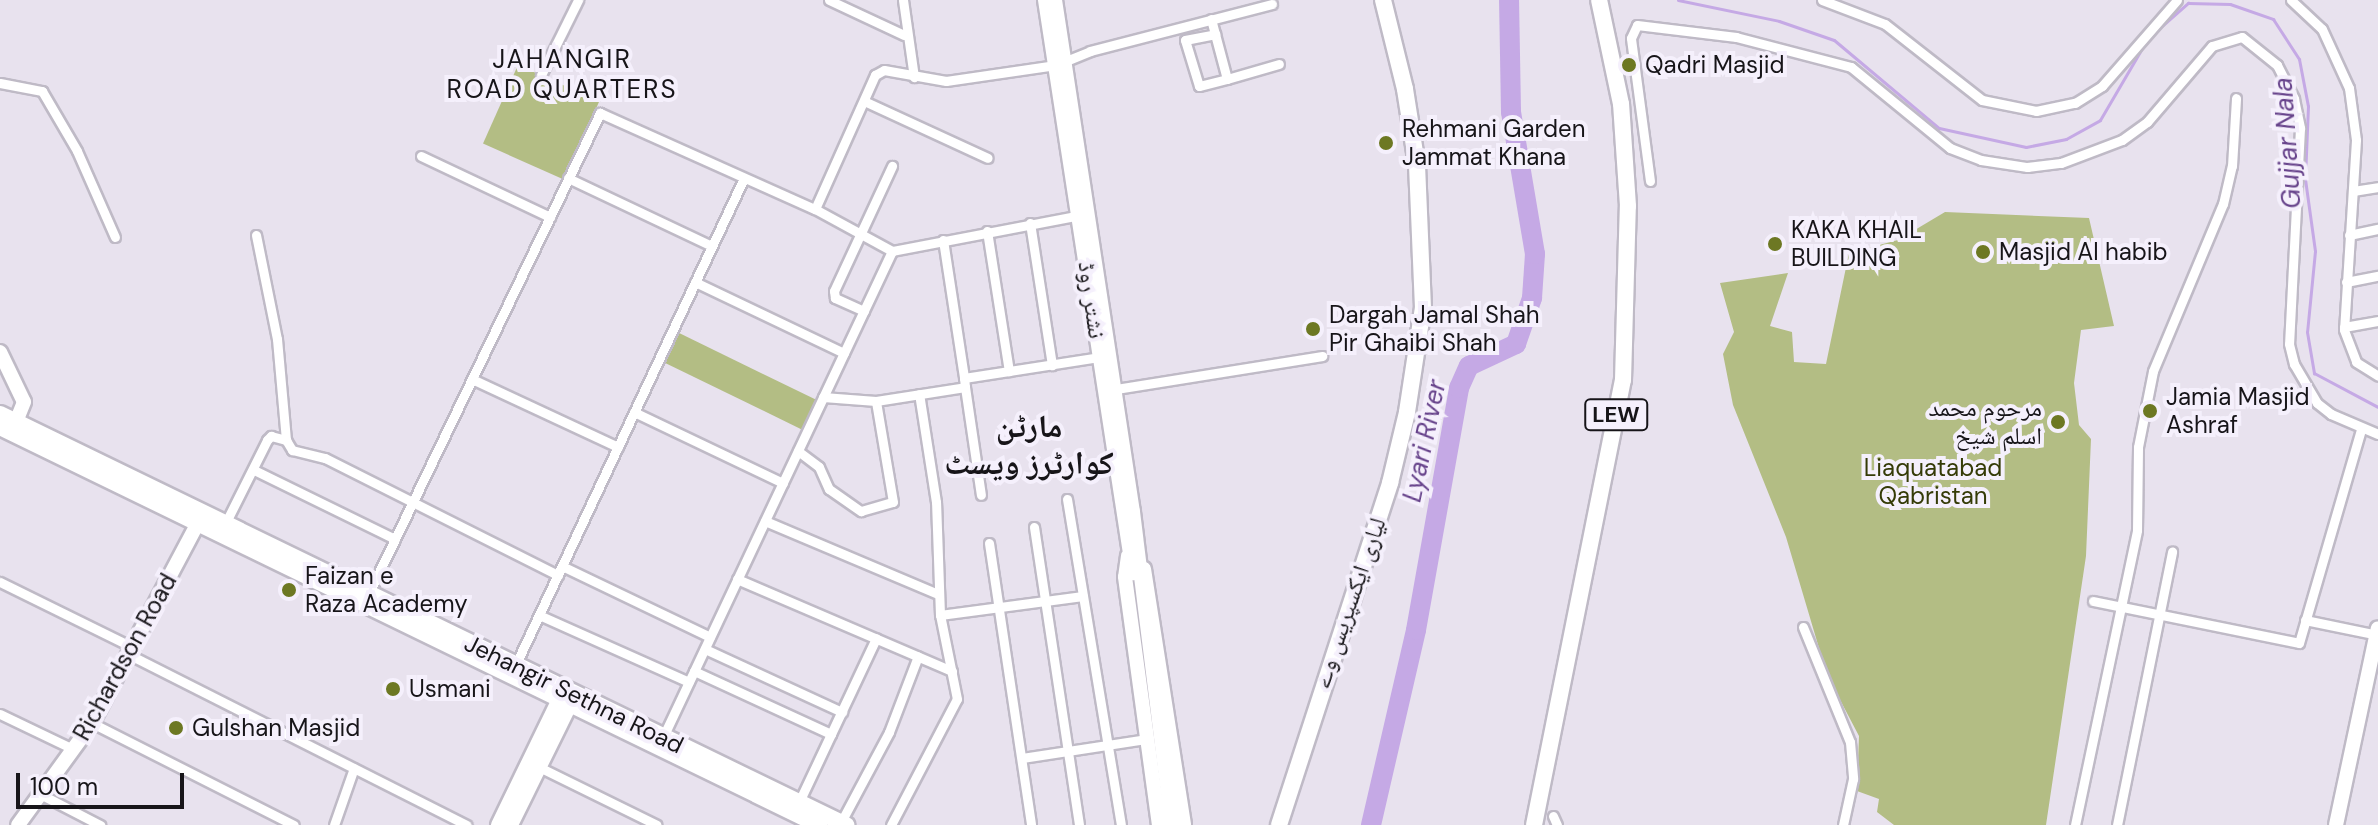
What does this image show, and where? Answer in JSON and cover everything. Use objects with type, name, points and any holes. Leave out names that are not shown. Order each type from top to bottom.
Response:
[{"type":"highway","name":"لیاری ایکسپریس وے","points":[[1279,825],[1390,483],[1407,412],[1423,308],[1417,165],[1405,89],[1383,0]]},
{"type":"highway","name":"LEW","points":[[1534,825],[1623,380],[1628,206],[1621,104],[1599,0]]},
{"type":"highway","name":"Jehangir Sethna Road","points":[[0,414],[8,424],[197,525],[567,697],[819,825]]},
{"type":"highway","name":"Jehangir Sethna Road","points":[[8,424],[225,524],[515,666],[567,697],[663,737],[844,824]]},
{"type":"street","points":[[541,75],[578,0]]},
{"type":"street","points":[[829,0],[904,35]]},
{"type":"street","points":[[903,0],[904,35],[914,77]]},
{"type":"street","name":"نشتر روڈ","points":[[1045,0],[1061,63],[1116,389],[1146,739],[1159,825]]},
{"type":"street","name":"نشتر روڈ","points":[[1055,0],[1100,357],[1140,600],[1172,825]]},
{"type":"street","points":[[1822,0],[1885,24],[1982,100],[2036,111],[2075,103],[2102,86],[2177,0]]},
{"type":"street","points":[[2291,0],[2322,29],[2345,74],[2356,126],[2344,327],[2350,352],[2363,368],[2378,376]]},
{"type":"street","points":[[815,209],[875,75],[884,70],[946,81],[1061,63],[1272,4]]},
{"type":"street","points":[[1211,19],[1227,79]]},
{"type":"street","points":[[1650,181],[1631,38],[1637,25],[1750,40],[1851,67],[1950,148],[1981,160],[2027,167],[2061,163],[2122,140],[2147,122],[2212,46],[2242,37],[2277,65],[2294,99],[2300,128],[2289,344],[2294,364],[2317,403],[2361,429],[2378,434]]},
{"type":"street","points":[[1215,34],[1185,40],[1199,86],[1279,64]]},
{"type":"street","points":[[0,83],[42,91],[77,151],[115,237]]},
{"type":"street","points":[[2075,825],[2137,530],[2138,447],[2153,371],[2223,204],[2232,166],[2236,98]]},
{"type":"street","points":[[864,101],[988,158]]},
{"type":"street","points":[[368,595],[600,113],[815,209],[892,251],[1080,215]]},
{"type":"street","points":[[421,156],[550,217]]},
{"type":"street","points":[[864,311],[834,295],[892,166]]},
{"type":"street","points":[[568,178],[712,246]]},
{"type":"street","points":[[515,666],[744,178]]},
{"type":"street","points":[[2353,191],[2378,187]]},
{"type":"street","points":[[1030,223],[1052,365]]},
{"type":"street","points":[[2349,235],[2378,229]]},
{"type":"street","points":[[987,231],[1009,371]]},
{"type":"street","points":[[256,235],[277,339],[286,440],[292,450],[325,458],[411,504],[710,637]]},
{"type":"street","points":[[943,240],[981,495]]},
{"type":"street","points":[[663,737],[892,251]]},
{"type":"street","points":[[2346,282],[2378,276]]},
{"type":"street","points":[[695,282],[844,353]]},
{"type":"street","points":[[2344,327],[2378,321]]},
{"type":"street","points":[[0,352],[24,402],[8,424]]},
{"type":"street","points":[[1116,389],[1322,356]]},
{"type":"street","points":[[823,397],[876,401],[919,394],[1009,371],[1100,357]]},
{"type":"street","points":[[2363,368],[2378,364]]},
{"type":"street","points":[[472,379],[618,447]]},
{"type":"street","points":[[891,825],[957,699],[940,615],[936,502],[919,394]]},
{"type":"street","points":[[798,451],[819,467],[829,489],[861,511],[893,502],[876,401]]},
{"type":"street","points":[[634,412],[783,483]]},
{"type":"street","points":[[2093,601],[2299,643],[2361,429]]},
{"type":"street","points":[[225,524],[271,436],[286,440]]},
{"type":"street","points":[[254,470],[395,539]]},
{"type":"street","points":[[1067,499],[1105,745],[1121,825]]},
{"type":"street","points":[[765,521],[938,594]]},
{"type":"street","name":"Richardson Road","points":[[18,825],[92,723],[197,525]]},
{"type":"street","points":[[1034,527],[1079,825]]},
{"type":"street","points":[[989,543],[1031,825]]},
{"type":"street","points":[[2117,825],[2172,551]]},
{"type":"street","name":"نشتر روڈ","points":[[1131,557],[1149,585],[1184,825]]},
{"type":"street","points":[[737,579],[952,671]]},
{"type":"street","points":[[0,582],[467,825]]},
{"type":"street","points":[[940,615],[1083,596]]},
{"type":"street","points":[[539,615],[689,682]]},
{"type":"street","points":[[2305,620],[2377,632],[2336,825]]},
{"type":"street","points":[[1803,627],[1850,742],[1853,779],[1843,825]]},
{"type":"street","points":[[799,802],[876,638]]},
{"type":"street","points":[[705,649],[842,712]]},
{"type":"street","points":[[844,824],[889,732],[918,656]]},
{"type":"street","points":[[694,671],[831,734]]},
{"type":"street","points":[[511,825],[539,767],[567,697]]},
{"type":"street","points":[[498,825],[567,697]]},
{"type":"street","points":[[0,714],[73,749]]},
{"type":"street","points":[[92,723],[294,825]]},
{"type":"street","points":[[1022,758],[1146,739]]},
{"type":"street","points":[[539,767],[657,825]]},
{"type":"street","points":[[334,825],[354,768]]},
{"type":"street","points":[[40,794],[100,825]]},
{"type":"green space","points":[[518,65],[599,101],[564,180],[483,144]]},
{"type":"green space","name":"Liaquatabad Qabristan","points":[[1945,212],[2089,218],[2114,326],[2081,330],[2074,383],[2079,425],[2091,439],[2086,556],[2046,825],[1894,825],[1877,812],[1879,799],[1857,791],[1859,736],[1827,675],[1786,537],[1733,405],[1723,354],[1734,332],[1720,283],[1788,273],[1770,326],[1792,332],[1794,362],[1826,364],[1849,253],[1898,240]]},
{"type":"green space","points":[[673,330],[821,402],[807,432],[659,360]]},
{"type":"waterway","name":"Lyari River","points":[[1371,825],[1416,630],[1459,388],[1469,366],[1516,344],[1532,298],[1535,254],[1511,112],[1509,0]]},
{"type":"waterway","name":"Gujjar Nala","points":[[1678,0],[1779,21],[1834,40],[1939,128],[2026,147],[2066,139],[2100,120],[2145,43]]},
{"type":"waterway","name":"Gujjar Nala","points":[[2156,31],[2188,3],[2230,4],[2273,19],[2299,59],[2308,106],[2305,179],[2315,251],[2307,332],[2314,373],[2378,407]]},
{"type":"place","name":"Qadri Masjid","points":[[1629,65]]},
{"type":"place","name":"Rehmani Garden Jammat Khana","points":[[1386,143]]},
{"type":"place","name":"KAKA KHAIL BUILDING","points":[[1775,244]]},
{"type":"place","name":"Masjid Al habib","points":[[1983,252]]},
{"type":"place","name":"Dargah Jamal Shah Pir Ghaibi Shah","points":[[1313,329]]},
{"type":"place","name":"Jamia Masjid Ashraf","points":[[2150,411]]},
{"type":"place","name":"مرحوم محمد اسلم شیخ","points":[[2058,422]]},
{"type":"place","name":"Faizan e Raza Academy","points":[[289,590]]},
{"type":"place","name":"Usmani","points":[[393,689]]},
{"type":"place","name":"Gulshan Masjid","points":[[176,728]]},
{"type":"district","name":"JAHANGIR ROAD QUARTERS","points":[[562,75]]},
{"type":"district","name":"مارٹن کوارٹرز ویسٹ","points":[[1029,446]]}]
